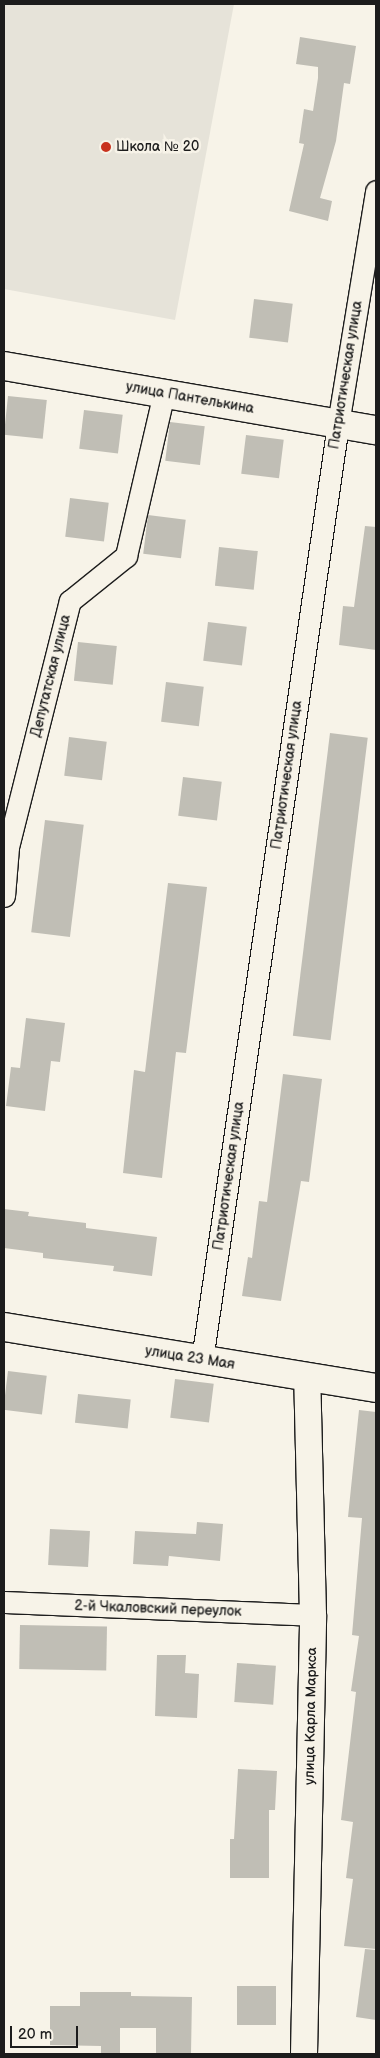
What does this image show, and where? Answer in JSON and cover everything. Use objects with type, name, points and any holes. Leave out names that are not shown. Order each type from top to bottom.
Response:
[{"type":"main road","name":"улица Пантелькина","points":[[4,366],[376,430]]},
{"type":"main road","name":"улица 23 Мая","points":[[4,1327],[376,1388]]},
{"type":"street","name":"Патриотическая улица","points":[[202,1360],[338,424],[376,191]]},
{"type":"street","name":"Депутатская улица","points":[[4,896],[8,847],[70,601],[126,556],[164,393]]},
{"type":"street","name":"улица Карла Маркса","points":[[304,2054],[313,1615],[307,1377]]},
{"type":"street","name":"2-й Чкаловский переулок","points":[[4,1602],[313,1615]]},
{"type":"shaded area","name":"Школа № 20","points":[[4,4],[234,4],[175,320],[4,289]]},
{"type":"building","points":[[300,37],[356,46],[350,84],[344,83],[336,141],[320,198],[332,201],[328,221],[289,211],[304,144],[299,143],[304,109],[313,111],[318,78],[318,67],[296,64]]},
{"type":"building","points":[[254,299],[293,304],[288,342],[249,338]]},
{"type":"building","points":[[8,396],[47,400],[43,439],[4,435]]},
{"type":"building","points":[[84,410],[123,415],[118,453],[79,449]]},
{"type":"building","points":[[170,422],[205,426],[200,465],[165,461]]},
{"type":"building","points":[[246,435],[284,440],[279,478],[241,474]]},
{"type":"building","points":[[70,498],[109,503],[104,541],[65,537]]},
{"type":"building","points":[[148,515],[186,520],[181,558],[143,554]]},
{"type":"building","points":[[365,526],[376,527],[376,650],[339,645],[343,606],[354,607]]},
{"type":"building","points":[[219,547],[258,551],[254,590],[215,586]]},
{"type":"building","points":[[208,622],[247,627],[242,665],[203,661]]},
{"type":"building","points":[[78,642],[117,646],[113,685],[74,681]]},
{"type":"building","points":[[166,682],[204,687],[199,726],[161,722]]},
{"type":"building","points":[[330,733],[368,738],[331,1040],[293,1036]]},
{"type":"building","points":[[69,737],[107,742],[102,780],[64,776]]},
{"type":"building","points":[[183,777],[222,782],[217,820],[178,816]]},
{"type":"building","points":[[45,820],[84,825],[70,937],[31,932]]},
{"type":"building","points":[[168,883],[207,887],[186,1053],[176,1052],[162,1178],[123,1173],[134,1070],[145,1072]]},
{"type":"building","points":[[26,1018],[65,1023],[60,1062],[51,1061],[45,1111],[6,1106],[11,1067],[20,1068]]},
{"type":"building","points":[[283,1074],[322,1079],[309,1182],[301,1181],[281,1301],[242,1296],[248,1257],[252,1258],[259,1201],[267,1202]]},
{"type":"building","points":[[4,1209],[29,1212],[28,1216],[86,1223],[86,1228],[157,1237],[152,1276],[113,1271],[114,1266],[43,1258],[43,1253],[4,1248]]},
{"type":"building","points":[[8,1371],[47,1376],[42,1414],[4,1410]]},
{"type":"building","points":[[175,1379],[214,1384],[209,1422],[170,1418]]},
{"type":"building","points":[[78,1394],[131,1400],[128,1428],[75,1423]]},
{"type":"building","points":[[359,1410],[376,1412],[376,1949],[344,1946],[353,1879],[346,1878],[353,1822],[341,1820],[356,1692],[351,1691],[359,1636],[352,1635],[362,1518],[348,1517]]},
{"type":"building","points":[[197,1522],[223,1524],[220,1561],[169,1556],[168,1566],[133,1564],[135,1531],[196,1534]]},
{"type":"building","points":[[50,1529],[90,1531],[88,1567],[48,1565]]},
{"type":"building","points":[[20,1625],[107,1627],[106,1671],[19,1669]]},
{"type":"building","points":[[157,1655],[186,1655],[185,1673],[199,1674],[197,1718],[155,1716]]},
{"type":"building","points":[[237,1663],[276,1666],[273,1705],[234,1702]]},
{"type":"building","points":[[238,1769],[277,1771],[275,1810],[269,1810],[269,1878],[230,1878],[230,1839],[234,1839]]},
{"type":"building","points":[[365,1949],[376,1950],[376,2020],[356,2017]]},
{"type":"building","points":[[237,1986],[276,1986],[276,2025],[237,2025]]},
{"type":"building","points":[[80,1992],[131,1992],[131,1996],[192,1997],[191,2054],[156,2053],[156,2028],[120,2028],[120,2053],[101,2053],[101,2046],[50,2045],[50,2006],[80,2006]]},
{"type":"place","name":"Школа № 20","points":[[106,147]]}]
